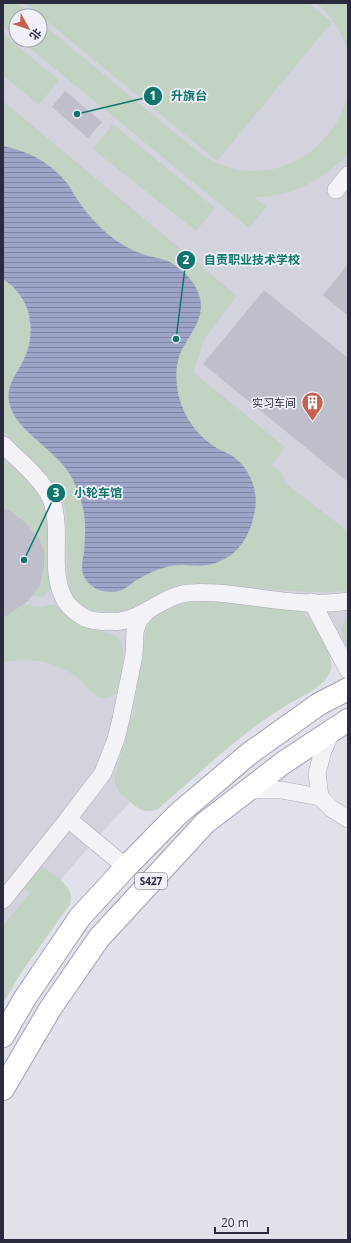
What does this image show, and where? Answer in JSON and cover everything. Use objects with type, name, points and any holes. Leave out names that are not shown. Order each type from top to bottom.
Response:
[{"type":"main road","name":"S427","points":[[3,1036],[25,998],[80,917],[178,814],[250,753],[319,704],[348,689]]},
{"type":"main road","name":"S427","points":[[3,1089],[50,1009],[99,938],[205,823],[283,763],[340,725]]},
{"type":"street","points":[[336,190],[348,175]]},
{"type":"street","points":[[3,444],[42,483],[51,498],[55,515],[59,587],[67,603],[78,614],[90,620],[118,626],[131,642],[134,655]]},
{"type":"street","points":[[105,622],[121,621],[134,617],[181,594],[218,593],[312,602],[348,601]]},
{"type":"street","points":[[312,602],[348,670]]},
{"type":"street","points":[[3,900],[100,777],[116,740],[134,655],[135,631],[139,620],[148,610]]},
{"type":"street","points":[[320,797],[317,773],[323,751],[340,725]]},
{"type":"street","points":[[248,790],[281,790],[320,797],[332,809],[348,819]]},
{"type":"street","points":[[68,819],[126,867]]},
{"type":"shaded area","points":[[3,3],[348,3],[348,639],[300,668],[136,796],[93,842],[60,881],[3,956]]},
{"type":"green space","points":[[3,3],[17,3],[23,8],[8,8],[8,30],[3,26]]},
{"type":"green space","points":[[25,3],[308,3],[332,22],[217,161],[48,22],[48,8],[31,8]]},
{"type":"green space","points":[[317,3],[348,3],[348,54],[344,40],[337,26]]},
{"type":"green space","points":[[48,29],[197,151],[219,164],[247,171],[267,170],[286,165],[303,157],[318,145],[331,131],[341,114],[348,95],[348,154],[328,172],[306,186],[268,197],[254,197],[266,207],[249,228],[30,48],[48,48]]},
{"type":"green space","points":[[3,34],[8,38],[8,48],[20,48],[59,80],[39,105],[3,75]]},
{"type":"green space","points":[[3,101],[237,296],[205,338],[193,372],[285,447],[272,465],[283,474],[285,483],[348,531],[348,591],[305,592],[192,583],[179,585],[168,589],[138,605],[118,612],[94,610],[78,603],[72,595],[67,570],[66,526],[63,502],[52,482],[45,473],[3,431]]},
{"type":"green space","points":[[113,124],[215,208],[196,231],[93,149]]},
{"type":"green space","points":[[3,459],[33,487],[42,502],[46,513],[50,538],[50,587],[49,591],[43,597],[32,596],[40,586],[44,574],[45,562],[43,551],[32,529],[24,520],[3,508]]},
{"type":"green space","points":[[211,601],[301,611],[311,621],[322,638],[330,655],[331,669],[324,681],[319,686],[253,728],[158,809],[144,811],[136,807],[119,792],[115,782],[115,775],[133,714],[146,629],[151,621],[165,610],[183,604]]},
{"type":"green space","points":[[24,604],[39,607],[48,605],[56,606],[75,622],[94,630],[111,634],[118,638],[122,644],[123,654],[120,682],[115,694],[106,698],[98,697],[70,672],[52,664],[32,660],[3,663],[3,617]]},
{"type":"green space","points":[[348,617],[348,649],[342,637],[342,628]]},
{"type":"green space","points":[[41,868],[53,874],[67,887],[70,892],[71,902],[21,973],[3,1003],[3,926],[30,893],[24,888]]},
{"type":"water","points":[[3,146],[30,154],[46,163],[60,175],[70,187],[87,213],[110,236],[125,246],[138,252],[168,261],[190,278],[195,286],[201,305],[200,313],[198,322],[184,345],[178,360],[176,380],[180,400],[191,424],[204,439],[215,447],[234,457],[241,463],[250,477],[256,502],[252,524],[248,534],[235,552],[222,560],[204,565],[170,566],[154,571],[122,590],[115,592],[102,591],[90,585],[86,580],[82,567],[85,519],[78,491],[67,470],[25,429],[18,420],[12,411],[8,397],[10,386],[26,354],[31,335],[29,315],[26,306],[12,286],[3,279]]},
{"type":"building","points":[[65,91],[102,122],[88,138],[52,107]]},
{"type":"building","points":[[348,264],[348,316],[323,295]]},
{"type":"building","name":"实习车间","points":[[264,290],[348,358],[348,482],[203,364]]},
{"type":"building","points":[[3,508],[9,510],[25,522],[38,537],[44,551],[44,569],[40,586],[28,601],[3,617]]},
{"type":"place","name":"升旗台","points":[[77,114]]},
{"type":"place","name":"自贡职业技术学校","points":[[176,339]]},
{"type":"place","name":"实习车间","points":[[312,422]]},
{"type":"place","name":"小轮车馆","points":[[24,560]]}]
